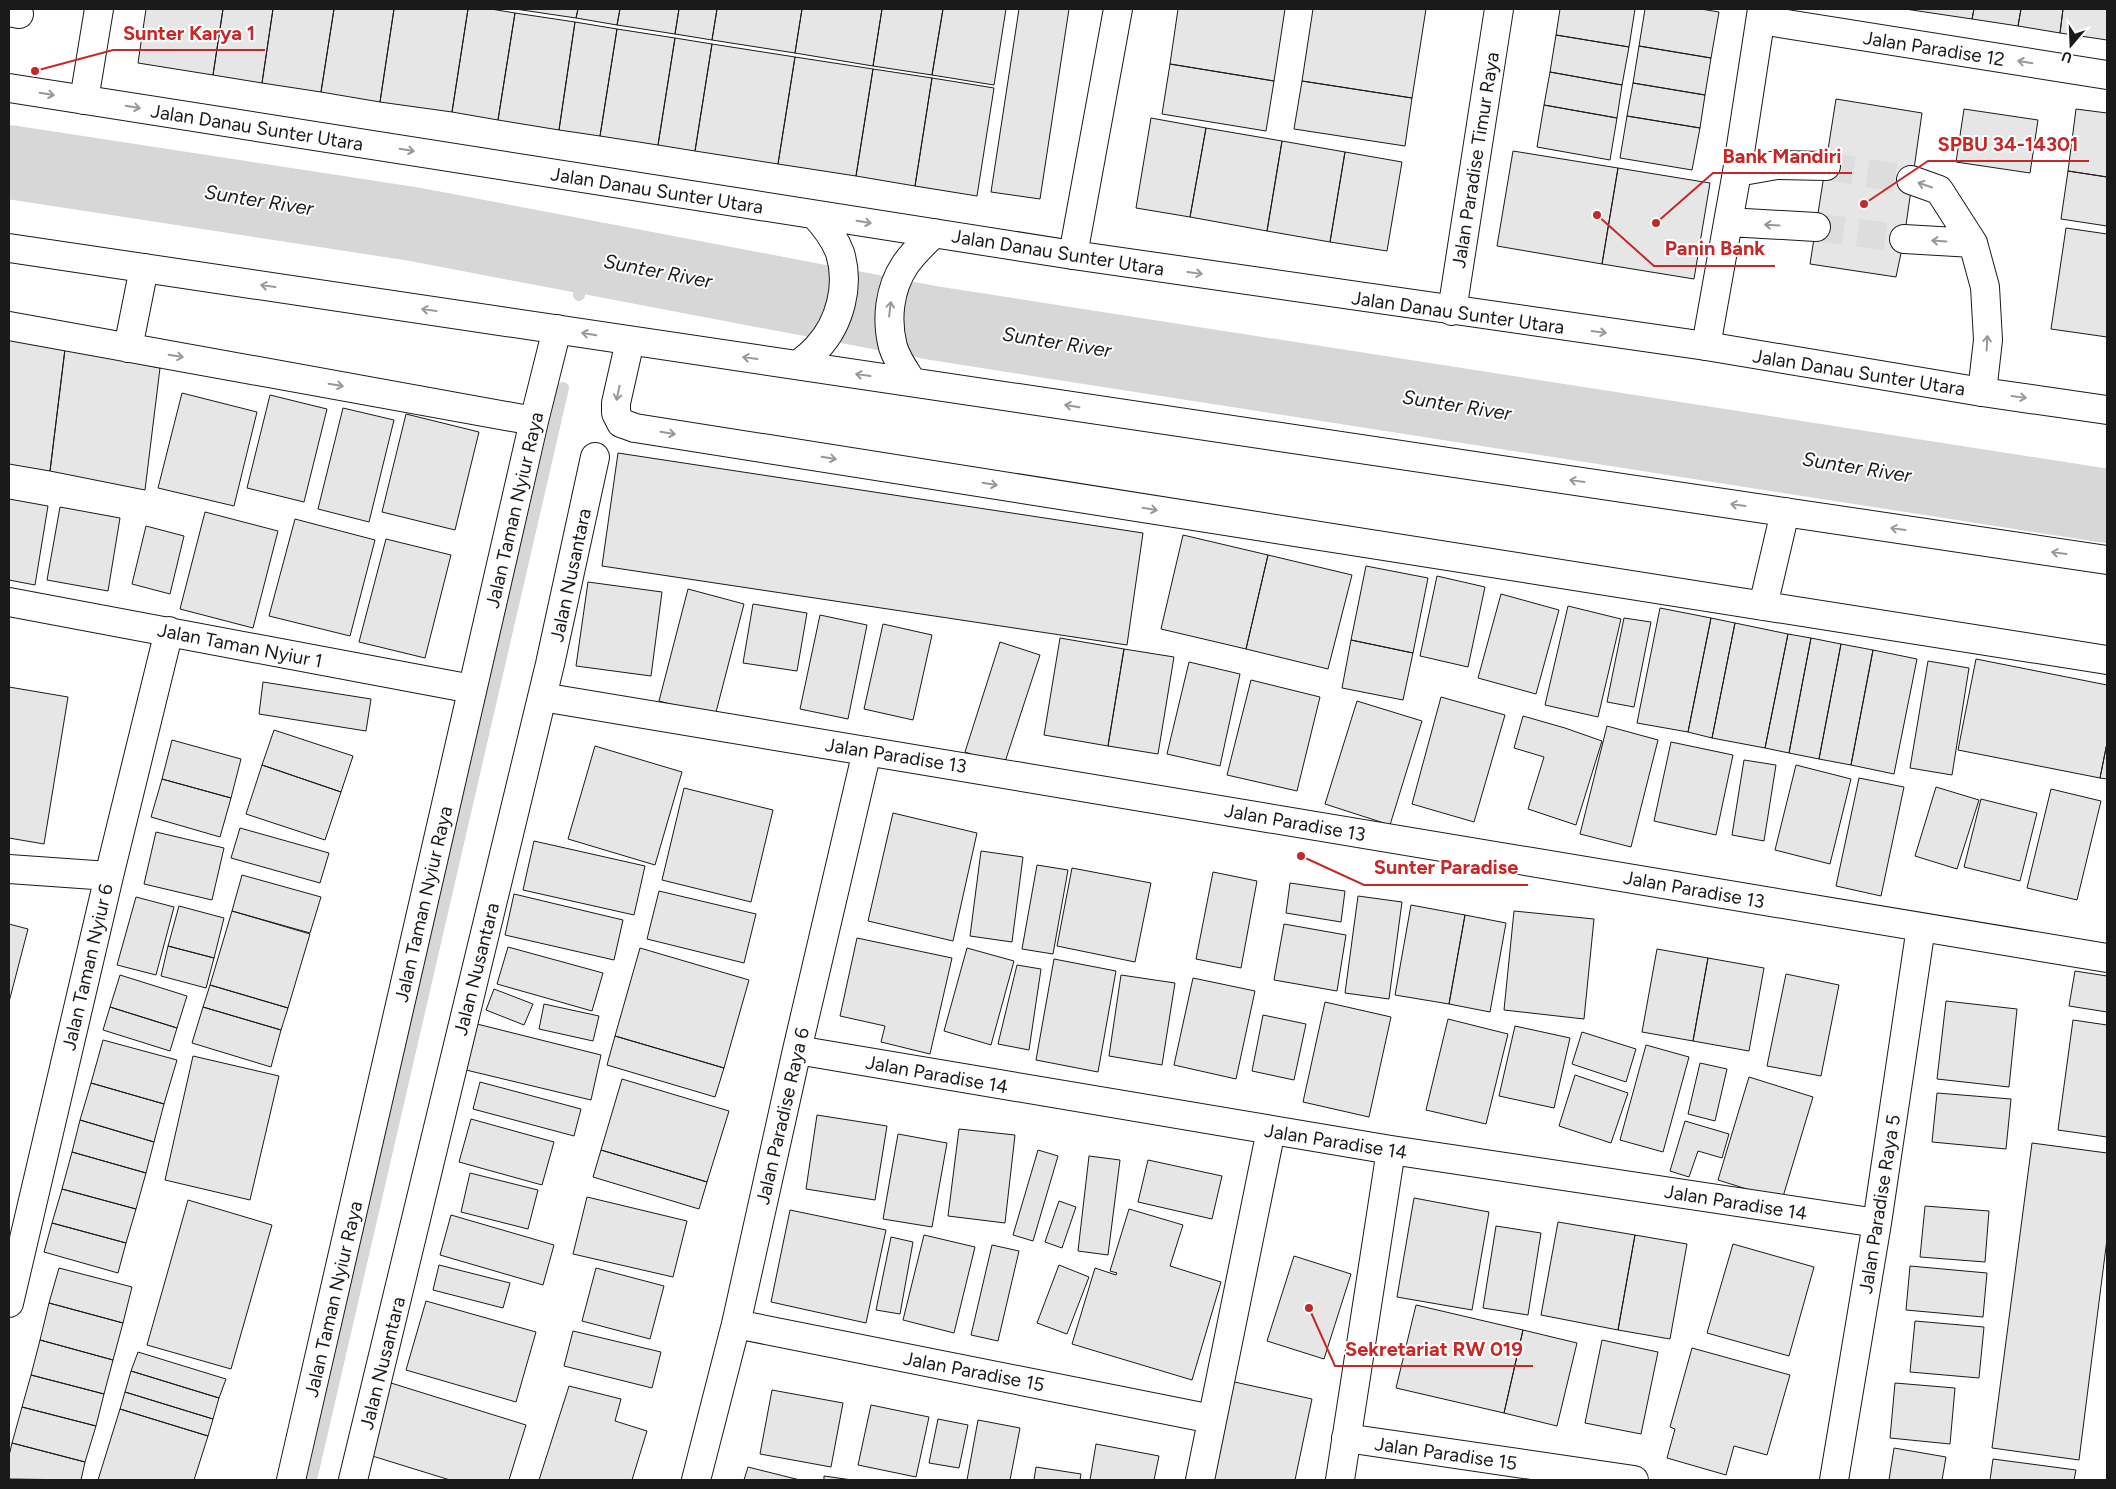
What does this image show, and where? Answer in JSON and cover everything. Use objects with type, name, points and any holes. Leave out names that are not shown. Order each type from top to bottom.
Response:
[{"type":"street","points":[[84,100],[100,9]]},
{"type":"street","points":[[1073,256],[1118,9]]},
{"type":"street","name":"Jalan Paradise Timur Raya","points":[[1452,311],[1499,9]]},
{"type":"street","points":[[1706,346],[1737,172],[1762,15]]},
{"type":"street","name":"Jalan Paradise 12","points":[[1762,15],[1819,19],[2107,75]]},
{"type":"street","name":"Jalan Danau Sunter Utara","points":[[9,88],[1073,256],[1706,346],[1982,392],[2107,410]]},
{"type":"street","points":[[1737,172],[1778,165],[1826,166]]},
{"type":"street","points":[[1911,180],[1940,190],[1974,243],[1985,288],[1988,340],[1982,392]]},
{"type":"street","points":[[798,365],[818,347],[827,335],[840,310],[844,279],[840,253],[828,229],[815,214]]},
{"type":"street","points":[[1728,222],[1816,227]]},
{"type":"street","points":[[912,382],[900,364],[893,347],[889,317],[892,296],[906,264],[934,233]]},
{"type":"street","points":[[1904,238],[1974,243]]},
{"type":"street","points":[[9,248],[2107,560]]},
{"type":"street","points":[[128,348],[144,268]]},
{"type":"street","points":[[9,326],[534,421]]},
{"type":"street","name":"Jalan Taman Nyiur Raya","points":[[291,1480],[472,689],[557,329]]},
{"type":"street","points":[[630,340],[616,403],[616,413],[621,423],[635,428],[2107,660]]},
{"type":"street","name":"Jalan Nusantara","points":[[354,1480],[542,697],[596,457]]},
{"type":"street","points":[[1763,606],[1785,512]]},
{"type":"street","name":"Jalan Taman Nyiur 1","points":[[9,602],[472,689]]},
{"type":"street","name":"Jalan Taman Nyiur 6","points":[[9,1303],[109,876],[169,631]]},
{"type":"street","name":"Jalan Paradise 13","points":[[542,697],[2107,958]]},
{"type":"street","name":"Jalan Paradise Raya 6","points":[[696,1480],[736,1324],[797,1050],[867,751]]},
{"type":"street","points":[[9,869],[109,876]]},
{"type":"street","name":"Jalan Paradise Raya 5","points":[[1834,1480],[1877,1223],[1921,927]]},
{"type":"street","name":"Jalan Paradise 14","points":[[797,1050],[1391,1150],[1877,1223]]},
{"type":"street","points":[[1200,1480],[1271,1130]]},
{"type":"street","points":[[1340,1480],[1391,1150]]},
{"type":"street","name":"Jalan Paradise 15","points":[[736,1324],[1212,1419]]},
{"type":"street","name":"Jalan Paradise 15","points":[[1346,1438],[1634,1480]]},
{"type":"building","points":[[146,9],[223,9],[213,75],[138,63]]},
{"type":"building","points":[[223,9],[273,9],[262,83],[213,75]]},
{"type":"building","points":[[273,9],[334,9],[321,92],[262,83]]},
{"type":"building","points":[[334,9],[394,9],[380,102],[321,92]]},
{"type":"building","points":[[394,9],[468,9],[452,112],[380,102]]},
{"type":"building","points":[[468,9],[491,9],[515,13],[498,120],[452,112]]},
{"type":"building","points":[[515,9],[578,9],[576,18]]},
{"type":"building","points":[[578,9],[620,9],[617,25],[576,18]]},
{"type":"building","points":[[620,9],[679,9],[675,34],[617,25]]},
{"type":"building","points":[[679,9],[717,9],[712,40],[675,34]]},
{"type":"building","points":[[717,9],[802,9],[795,53],[712,40]]},
{"type":"building","points":[[802,9],[882,9],[873,66],[795,53]]},
{"type":"building","points":[[882,9],[943,9],[932,75],[873,66]]},
{"type":"building","points":[[943,9],[1006,9],[994,85],[932,75]]},
{"type":"building","points":[[1019,9],[1069,9],[1040,199],[991,192]]},
{"type":"building","points":[[1178,9],[1285,9],[1274,81],[1170,64]]},
{"type":"building","points":[[1313,9],[1426,9],[1412,98],[1302,81]]},
{"type":"building","points":[[1560,9],[1635,9],[1629,47],[1556,35]]},
{"type":"building","points":[[1645,9],[1701,9],[1719,12],[1711,58],[1639,46]]},
{"type":"building","points":[[1905,9],[1974,9],[1972,19]]},
{"type":"building","points":[[1974,9],[2021,9],[2018,26],[1972,19]]},
{"type":"building","points":[[2021,9],[2063,9],[2060,33],[2018,26]]},
{"type":"building","points":[[2063,9],[2107,9],[2107,40],[2060,33]]},
{"type":"building","points":[[515,13],[575,22],[559,130],[498,120]]},
{"type":"building","points":[[575,22],[617,29],[600,136],[559,130]]},
{"type":"building","points":[[617,29],[675,38],[658,145],[600,136]]},
{"type":"building","points":[[1556,35],[1629,47],[1622,85],[1550,72]]},
{"type":"building","points":[[675,38],[712,44],[695,151],[658,145]]},
{"type":"building","points":[[712,44],[795,57],[778,164],[695,151]]},
{"type":"building","points":[[1639,46],[1711,58],[1705,95],[1633,83]]},
{"type":"building","points":[[795,57],[873,69],[856,176],[778,164]]},
{"type":"building","points":[[1170,64],[1274,81],[1266,131],[1162,114]]},
{"type":"building","points":[[873,69],[932,78],[915,186],[856,176]]},
{"type":"building","points":[[1550,72],[1622,85],[1617,118],[1544,105]]},
{"type":"building","points":[[932,78],[994,88],[977,196],[915,186]]},
{"type":"building","points":[[1302,81],[1412,98],[1405,146],[1294,129]]},
{"type":"building","points":[[1633,83],[1705,95],[1700,128],[1627,116]]},
{"type":"building","points":[[1836,99],[1922,113],[1904,239],[1896,277],[1810,264]]},
{"type":"building","points":[[1544,105],[1617,118],[1610,160],[1537,147]]},
{"type":"building","points":[[1964,109],[2038,120],[2030,173],[1956,162]]},
{"type":"building","points":[[2076,109],[2107,113],[2107,177],[2068,171]]},
{"type":"building","points":[[1627,116],[1700,128],[1692,170],[1620,158]]},
{"type":"building","points":[[1151,118],[1206,128],[1190,217],[1136,208]]},
{"type":"building","points":[[1206,128],[1282,141],[1267,231],[1190,217]]},
{"type":"building","points":[[1282,141],[1345,152],[1330,242],[1267,231]]},
{"type":"building","points":[[1513,151],[1618,168],[1602,264],[1497,246]]},
{"type":"building","points":[[1345,152],[1402,162],[1387,251],[1330,242]]},
{"type":"building","points":[[1618,168],[1710,183],[1694,279],[1602,264]]},
{"type":"building","points":[[2068,171],[2107,177],[2107,226],[2061,219]]},
{"type":"building","points":[[2066,228],[2107,234],[2107,337],[2051,329]]},
{"type":"building","points":[[9,339],[65,349],[50,471],[9,464]]},
{"type":"building","points":[[65,349],[160,368],[145,490],[50,471]]},
{"type":"building","points":[[182,393],[257,412],[234,506],[158,488]]},
{"type":"building","points":[[270,395],[327,409],[304,502],[247,488]]},
{"type":"building","points":[[343,408],[394,420],[369,522],[318,509]]},
{"type":"building","points":[[406,414],[479,432],[455,530],[382,512]]},
{"type":"building","points":[[618,453],[1143,533],[1127,645],[602,566]]},
{"type":"building","points":[[9,499],[48,506],[35,585],[9,580]]},
{"type":"building","points":[[60,507],[120,518],[108,591],[47,580]]},
{"type":"building","points":[[205,512],[278,531],[253,628],[180,609]]},
{"type":"building","points":[[295,519],[375,540],[350,636],[269,616]]},
{"type":"building","points":[[146,526],[184,536],[170,594],[132,584]]},
{"type":"building","points":[[1183,535],[1268,555],[1246,649],[1161,629]]},
{"type":"building","points":[[386,539],[451,555],[425,658],[359,642]]},
{"type":"building","points":[[1268,555],[1352,575],[1328,669],[1246,649]]},
{"type":"building","points":[[1366,566],[1428,578],[1413,653],[1351,640]]},
{"type":"building","points":[[1437,576],[1485,587],[1468,667],[1420,656]]},
{"type":"building","points":[[588,582],[662,592],[651,676],[576,666]]},
{"type":"building","points":[[688,589],[744,604],[715,716],[659,701]]},
{"type":"building","points":[[1501,594],[1559,610],[1536,694],[1478,678]]},
{"type":"building","points":[[753,604],[807,613],[797,671],[743,663]]},
{"type":"building","points":[[1568,606],[1621,619],[1598,717],[1545,705]]},
{"type":"building","points":[[1660,608],[1711,618],[1688,732],[1637,723]]},
{"type":"building","points":[[820,615],[867,625],[848,719],[800,709]]},
{"type":"building","points":[[1624,618],[1651,622],[1634,707],[1607,702]]},
{"type":"building","points":[[1711,618],[1735,623],[1712,738],[1688,732]]},
{"type":"building","points":[[1735,623],[1788,634],[1765,748],[1712,738]]},
{"type":"building","points":[[883,624],[932,635],[913,720],[864,709]]},
{"type":"building","points":[[1788,634],[1811,638],[1789,753],[1765,748]]},
{"type":"building","points":[[1060,638],[1124,649],[1108,746],[1044,735]]},
{"type":"building","points":[[1811,638],[1841,644],[1819,759],[1789,753]]},
{"type":"building","points":[[1351,640],[1413,653],[1403,700],[1342,688]]},
{"type":"building","points":[[1000,642],[1040,655],[1004,765],[965,752]]},
{"type":"building","points":[[1841,644],[1873,650],[1851,765],[1819,759]]},
{"type":"building","points":[[1124,649],[1174,657],[1158,754],[1108,746]]},
{"type":"building","points":[[1873,650],[1917,659],[1894,774],[1851,765]]},
{"type":"building","points":[[1976,659],[2107,685],[2107,743],[2100,778],[1958,750]]},
{"type":"building","points":[[1928,661],[1969,668],[1952,775],[1910,768]]},
{"type":"building","points":[[1189,662],[1240,674],[1220,766],[1167,754]]},
{"type":"building","points":[[1251,680],[1320,697],[1297,791],[1227,775]]},
{"type":"building","points":[[263,682],[371,699],[366,731],[259,714]]},
{"type":"building","points":[[9,687],[68,697],[44,844],[9,838]]},
{"type":"building","points":[[1441,697],[1505,715],[1474,822],[1412,804]]},
{"type":"building","points":[[1357,701],[1422,721],[1390,825],[1325,804]]},
{"type":"building","points":[[1523,716],[1602,741],[1576,825],[1528,809],[1544,757],[1514,748]]},
{"type":"building","points":[[1607,726],[1658,740],[1631,847],[1580,834]]},
{"type":"building","points":[[274,730],[353,756],[341,792],[262,765]]},
{"type":"building","points":[[172,740],[241,759],[231,798],[162,779]]},
{"type":"building","points":[[1671,742],[1733,755],[1716,835],[1654,821]]},
{"type":"building","points":[[2107,743],[2107,779],[2100,778]]},
{"type":"building","points":[[595,746],[682,772],[655,865],[568,839]]},
{"type":"building","points":[[1744,760],[1776,765],[1764,841],[1732,835]]},
{"type":"building","points":[[262,765],[341,792],[325,840],[246,814]]},
{"type":"building","points":[[1796,765],[1851,779],[1830,864],[1775,850]]},
{"type":"building","points":[[1859,778],[1904,787],[1881,896],[1836,886]]},
{"type":"building","points":[[162,779],[231,798],[220,837],[151,817]]},
{"type":"building","points":[[1936,787],[1979,800],[1957,869],[1915,856]]},
{"type":"building","points":[[684,788],[773,810],[751,902],[662,880]]},
{"type":"building","points":[[2051,789],[2101,801],[2077,900],[2027,888]]},
{"type":"building","points":[[1981,799],[2037,813],[2020,881],[1964,867]]},
{"type":"building","points":[[893,813],[977,833],[953,941],[868,921]]},
{"type":"building","points":[[240,828],[329,853],[320,883],[231,858]]},
{"type":"building","points":[[156,832],[224,848],[212,900],[144,884]]},
{"type":"building","points":[[534,841],[645,866],[634,915],[523,890]]},
{"type":"building","points":[[981,851],[1023,857],[1012,942],[970,936]]},
{"type":"building","points":[[1037,865],[1068,870],[1053,954],[1022,949]]},
{"type":"building","points":[[1072,868],[1151,883],[1135,962],[1057,946]]},
{"type":"building","points":[[1213,872],[1257,881],[1241,968],[1196,959]]},
{"type":"building","points":[[242,875],[321,897],[310,933],[232,911]]},
{"type":"building","points":[[1290,883],[1345,891],[1341,922],[1286,913]]},
{"type":"building","points":[[659,891],[756,914],[744,963],[647,939]]},
{"type":"building","points":[[514,894],[623,920],[614,960],[505,935]]},
{"type":"building","points":[[1358,896],[1402,902],[1389,999],[1345,993]]},
{"type":"building","points":[[136,897],[174,907],[156,975],[117,965]]},
{"type":"building","points":[[1411,905],[1465,915],[1449,1004],[1395,995]]},
{"type":"building","points":[[179,906],[224,918],[214,958],[168,946]]},
{"type":"building","points":[[232,911],[310,934],[288,1008],[210,985]]},
{"type":"building","points":[[1514,911],[1594,919],[1584,1019],[1504,1010]]},
{"type":"building","points":[[1465,915],[1506,923],[1490,1012],[1449,1004]]},
{"type":"building","points":[[9,924],[28,929],[9,1002]]},
{"type":"building","points":[[1284,924],[1346,935],[1337,991],[1274,980]]},
{"type":"building","points":[[857,938],[952,958],[930,1054],[881,1042],[885,1026],[840,1016]]},
{"type":"building","points":[[168,946],[214,958],[206,988],[161,976]]},
{"type":"building","points":[[508,947],[603,973],[592,1011],[497,984]]},
{"type":"building","points":[[640,948],[749,980],[724,1068],[615,1036]]},
{"type":"building","points":[[967,948],[1014,961],[991,1045],[944,1031]]},
{"type":"building","points":[[1657,949],[1708,958],[1693,1041],[1642,1032]]},
{"type":"building","points":[[1708,958],[1764,968],[1749,1051],[1693,1041]]},
{"type":"building","points":[[1054,959],[1116,971],[1098,1072],[1036,1060]]},
{"type":"building","points":[[1017,965],[1041,969],[1029,1050],[998,1044]]},
{"type":"building","points":[[2075,971],[2107,976],[2107,1012],[2069,1006]]},
{"type":"building","points":[[1786,974],[1839,985],[1821,1076],[1767,1066]]},
{"type":"building","points":[[120,975],[187,996],[177,1028],[110,1007]]},
{"type":"building","points":[[1121,975],[1175,983],[1162,1065],[1109,1056]]},
{"type":"building","points":[[1193,978],[1255,991],[1236,1079],[1174,1065]]},
{"type":"building","points":[[210,985],[288,1008],[281,1030],[203,1007]]},
{"type":"building","points":[[494,989],[533,1004],[524,1025],[486,1010]]},
{"type":"building","points":[[1946,1001],[2017,1009],[2009,1087],[1937,1079]]},
{"type":"building","points":[[1325,1002],[1391,1017],[1369,1117],[1303,1102]]},
{"type":"building","points":[[544,1004],[599,1016],[593,1041],[539,1029]]},
{"type":"building","points":[[110,1007],[177,1028],[170,1051],[103,1030]]},
{"type":"building","points":[[203,1007],[281,1030],[271,1067],[192,1043]]},
{"type":"building","points":[[1263,1015],[1306,1024],[1294,1080],[1252,1071]]},
{"type":"building","points":[[1448,1019],[1508,1034],[1486,1124],[1426,1110]]},
{"type":"building","points":[[2073,1020],[2107,1025],[2107,1137],[2058,1130]]},
{"type":"building","points":[[477,1024],[601,1055],[591,1100],[466,1070]]},
{"type":"building","points":[[1515,1026],[1570,1038],[1554,1108],[1499,1096]]},
{"type":"building","points":[[1582,1032],[1636,1049],[1626,1082],[1572,1064]]},
{"type":"building","points":[[615,1036],[724,1068],[715,1097],[607,1065]]},
{"type":"building","points":[[103,1040],[177,1060],[164,1104],[91,1083]]},
{"type":"building","points":[[1646,1045],[1689,1057],[1663,1152],[1620,1140]]},
{"type":"building","points":[[193,1056],[279,1076],[250,1200],[165,1180]]},
{"type":"building","points":[[1700,1063],[1727,1069],[1715,1121],[1688,1114]]},
{"type":"building","points":[[1575,1075],[1628,1093],[1611,1143],[1559,1126]]},
{"type":"building","points":[[1749,1077],[1813,1097],[1782,1200],[1718,1180]]},
{"type":"building","points":[[622,1079],[729,1111],[707,1182],[601,1150]]},
{"type":"building","points":[[480,1082],[581,1109],[574,1136],[473,1109]]},
{"type":"building","points":[[91,1083],[164,1104],[154,1142],[80,1120]]},
{"type":"building","points":[[1937,1093],[2011,1099],[2006,1149],[1932,1142]]},
{"type":"building","points":[[817,1115],[887,1126],[875,1200],[806,1189]]},
{"type":"building","points":[[471,1119],[554,1142],[542,1185],[459,1162]]},
{"type":"building","points":[[80,1120],[154,1142],[146,1173],[72,1152]]},
{"type":"building","points":[[1685,1121],[1729,1134],[1722,1158],[1698,1151],[1689,1177],[1670,1171]]},
{"type":"building","points":[[959,1129],[1015,1135],[1005,1223],[948,1216]]},
{"type":"building","points":[[898,1134],[947,1143],[932,1227],[883,1219]]},
{"type":"building","points":[[2032,1143],[2107,1153],[2107,1239],[2079,1460],[1992,1448]]},
{"type":"building","points":[[601,1150],[707,1182],[699,1209],[593,1177]]},
{"type":"building","points":[[1038,1150],[1058,1156],[1033,1241],[1013,1235]]},
{"type":"building","points":[[72,1152],[146,1173],[136,1209],[62,1189]]},
{"type":"building","points":[[1089,1156],[1120,1160],[1108,1255],[1078,1251]]},
{"type":"building","points":[[1148,1160],[1222,1176],[1212,1219],[1138,1202]]},
{"type":"building","points":[[470,1173],[538,1190],[528,1229],[461,1212]]},
{"type":"building","points":[[62,1189],[136,1209],[126,1243],[52,1223]]},
{"type":"building","points":[[587,1197],[687,1221],[673,1277],[573,1254]]},
{"type":"building","points":[[1414,1198],[1489,1212],[1472,1310],[1397,1297]]},
{"type":"building","points":[[188,1200],[272,1225],[231,1369],[147,1345]]},
{"type":"building","points":[[1059,1201],[1076,1207],[1062,1248],[1045,1242]]},
{"type":"building","points":[[1925,1206],[1989,1211],[1985,1262],[1920,1257]]},
{"type":"building","points":[[1129,1209],[1183,1225],[1170,1266],[1221,1282],[1192,1380],[1072,1344],[1095,1268],[1116,1275],[1117,1273],[1110,1271]]},
{"type":"building","points":[[790,1210],[886,1230],[866,1323],[771,1302]]},
{"type":"building","points":[[451,1215],[554,1245],[543,1285],[440,1255]]},
{"type":"building","points":[[1558,1222],[1635,1235],[1618,1330],[1541,1315]]},
{"type":"building","points":[[52,1223],[126,1243],[118,1273],[44,1252]]},
{"type":"building","points":[[1496,1226],[1541,1233],[1528,1315],[1483,1308]]},
{"type":"building","points":[[924,1235],[975,1247],[954,1333],[903,1320]]},
{"type":"building","points":[[1635,1235],[1687,1244],[1670,1339],[1618,1330]]},
{"type":"building","points":[[891,1237],[913,1242],[900,1314],[876,1310]]},
{"type":"building","points":[[1733,1244],[1814,1267],[1789,1356],[1707,1333]]},
{"type":"building","points":[[992,1245],[1019,1251],[998,1341],[971,1335]]},
{"type":"building","points":[[1294,1256],[1351,1274],[1324,1359],[1267,1341]]},
{"type":"building","points":[[439,1265],[510,1283],[503,1308],[433,1290]]},
{"type":"building","points":[[1059,1265],[1089,1277],[1067,1334],[1037,1323]]},
{"type":"building","points":[[1910,1266],[1987,1273],[1983,1317],[1906,1310]]},
{"type":"building","points":[[59,1268],[132,1287],[123,1323],[49,1303]]},
{"type":"building","points":[[596,1268],[664,1286],[650,1339],[582,1321]]},
{"type":"building","points":[[426,1301],[536,1332],[516,1402],[406,1370]]},
{"type":"building","points":[[49,1303],[123,1323],[113,1360],[40,1340]]},
{"type":"building","points":[[1416,1305],[1523,1330],[1504,1413],[1396,1388]]},
{"type":"building","points":[[1915,1321],[1984,1327],[1979,1378],[1910,1372]]},
{"type":"building","points":[[1523,1330],[1577,1343],[1557,1426],[1504,1413]]},
{"type":"building","points":[[573,1331],[661,1352],[652,1388],[564,1366]]},
{"type":"building","points":[[40,1340],[113,1360],[104,1394],[31,1375]]},
{"type":"building","points":[[1602,1340],[1658,1352],[1641,1434],[1585,1423]]},
{"type":"building","points":[[1692,1348],[1790,1375],[1767,1455],[1734,1446],[1726,1475],[1667,1458],[1675,1429],[1670,1427]]},
{"type":"building","points":[[138,1352],[226,1379],[219,1398],[131,1371]]},
{"type":"building","points":[[131,1371],[219,1398],[213,1419],[125,1392]]},
{"type":"building","points":[[31,1375],[104,1394],[96,1426],[22,1407]]},
{"type":"building","points":[[1230,1381],[1312,1399],[1295,1480],[1208,1480]]},
{"type":"building","points":[[391,1383],[526,1425],[509,1480],[450,1480],[369,1455]]},
{"type":"building","points":[[1895,1383],[1955,1388],[1950,1444],[1890,1438]]},
{"type":"building","points":[[569,1386],[621,1399],[615,1421],[647,1431],[632,1480],[539,1480]]},
{"type":"building","points":[[772,1390],[843,1403],[831,1467],[760,1454]]},
{"type":"building","points":[[125,1392],[213,1419],[208,1436],[120,1409]]},
{"type":"building","points":[[871,1405],[929,1417],[916,1477],[858,1465]]},
{"type":"building","points":[[22,1407],[96,1426],[85,1462],[12,1443]]},
{"type":"building","points":[[120,1409],[208,1436],[194,1480],[98,1480]]},
{"type":"building","points":[[938,1419],[968,1425],[959,1468],[929,1463]]},
{"type":"building","points":[[978,1420],[1020,1428],[1010,1480],[967,1480]]},
{"type":"building","points":[[12,1443],[85,1462],[81,1480],[9,1479],[9,1456]]},
{"type":"building","points":[[1096,1444],[1159,1456],[1154,1480],[1090,1480]]},
{"type":"building","points":[[1894,1448],[1946,1457],[1942,1480],[1889,1480]]},
{"type":"building","points":[[1993,1459],[2076,1470],[2074,1480],[1990,1480]]},
{"type":"building","points":[[748,1467],[800,1480],[744,1480]]},
{"type":"building","points":[[1036,1467],[1081,1474],[1080,1480],[1034,1480]]},
{"type":"building","points":[[824,1476],[852,1480],[824,1480]]},
{"type":"waterway","name":"Sunter River","points":[[9,162],[413,224],[933,323],[2107,506]]},
{"type":"waterway","points":[[579,295],[585,257]]},
{"type":"waterway","points":[[311,1480],[563,388]]},
{"type":"tunnel","points":[[1826,166],[1911,180]]},
{"type":"tunnel","points":[[1816,227],[1904,239]]},
{"type":"place","name":"Sunter Karya 1","points":[[35,71]]},
{"type":"place","name":"SPBU 34-14301","points":[[1864,204]]},
{"type":"place","name":"Panin Bank","points":[[1597,215]]},
{"type":"place","name":"Bank Mandiri","points":[[1656,223]]},
{"type":"place","name":"Sunter Paradise","points":[[1301,856]]},
{"type":"place","name":"Sekretariat RW 019","points":[[1309,1308]]}]
